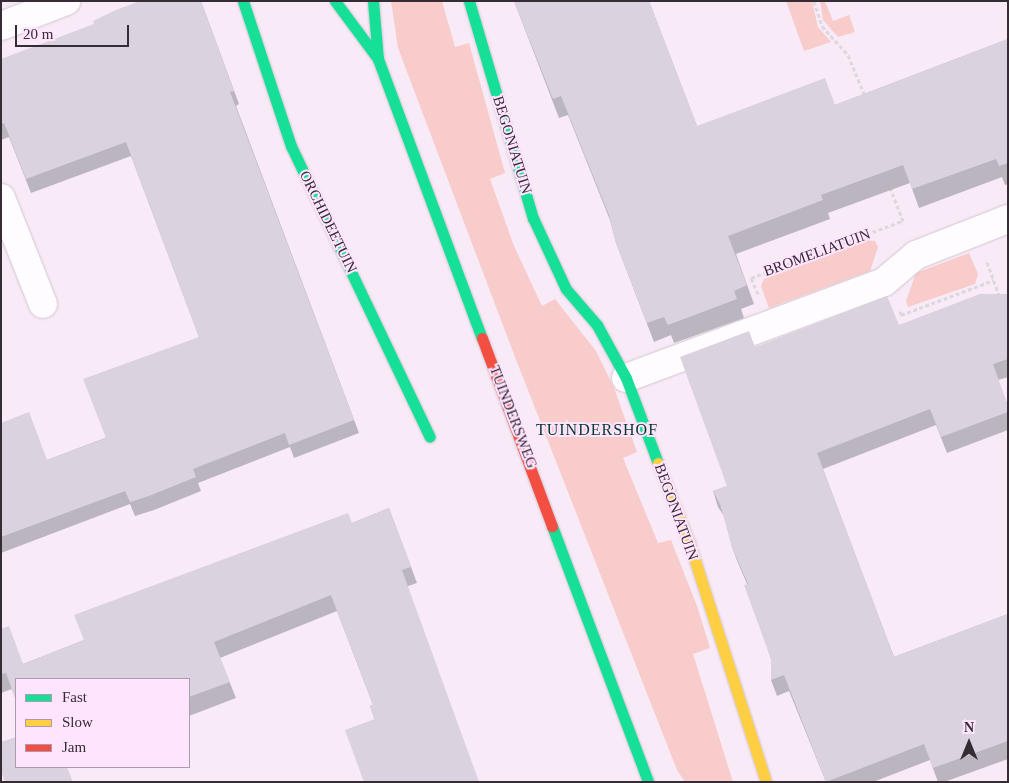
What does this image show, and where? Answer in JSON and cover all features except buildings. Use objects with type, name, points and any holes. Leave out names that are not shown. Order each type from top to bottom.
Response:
[{"type":"street","points":[[1,26],[66,1]]},
{"type":"street","name":"ORCHIDEETUIN","points":[[243,1],[291,146],[430,437]]},
{"type":"street","name":"TUINDERSWEG","points":[[335,1],[378,59]]},
{"type":"street","name":"TUINDERSWEG","points":[[373,1],[378,59],[650,779]]},
{"type":"street","name":"BEGONIATUIN","points":[[469,1],[533,218],[566,288],[597,325],[626,378],[689,542],[766,782]]},
{"type":"street","points":[[1,198],[43,304]]},
{"type":"street","points":[[626,378],[770,325],[889,277],[916,255],[1008,219]]},
{"type":"path","points":[[814,1],[822,26],[848,55],[868,104]]},
{"type":"path","points":[[889,185],[916,255]]},
{"type":"path","name":"BROMELIATUIN","points":[[770,325],[752,278],[903,221]]},
{"type":"path","points":[[976,231],[1002,304]]},
{"type":"path","points":[[889,277],[901,315],[994,280]]},
{"type":"shaded area","points":[[391,1],[442,1],[455,47],[469,43],[505,173],[490,179],[514,246],[542,306],[555,299],[596,351],[614,388],[637,452],[623,458],[658,543],[671,540],[697,606],[710,648],[693,654],[733,782],[685,782],[677,770],[515,357],[398,48]]},
{"type":"shaded area","points":[[786,1],[812,1],[818,27],[831,42],[804,51]]},
{"type":"shaded area","points":[[820,1],[825,1],[833,21],[849,15],[855,32],[838,37],[823,20]]},
{"type":"shaded area","points":[[868,240],[875,241],[878,247],[870,271],[769,308],[761,286],[764,279]]},
{"type":"shaded area","points":[[969,253],[978,274],[975,284],[908,307],[906,301],[916,273]]},
{"type":"traffic: fast","points":[[243,1],[291,146],[430,437]]},
{"type":"traffic: fast","points":[[335,1],[378,59]]},
{"type":"traffic: fast","points":[[373,1],[378,59],[482,338]]},
{"type":"traffic: fast","points":[[469,1],[533,218],[566,289],[597,325],[626,378],[658,463]]},
{"type":"traffic: fast","points":[[552,526],[648,782]]},
{"type":"traffic: slow","points":[[658,463],[689,542],[766,782]]},
{"type":"traffic: jam","points":[[482,338],[552,526]]},
{"type":"district","name":"TUINDERSHOF","points":[[597,430]]}]
